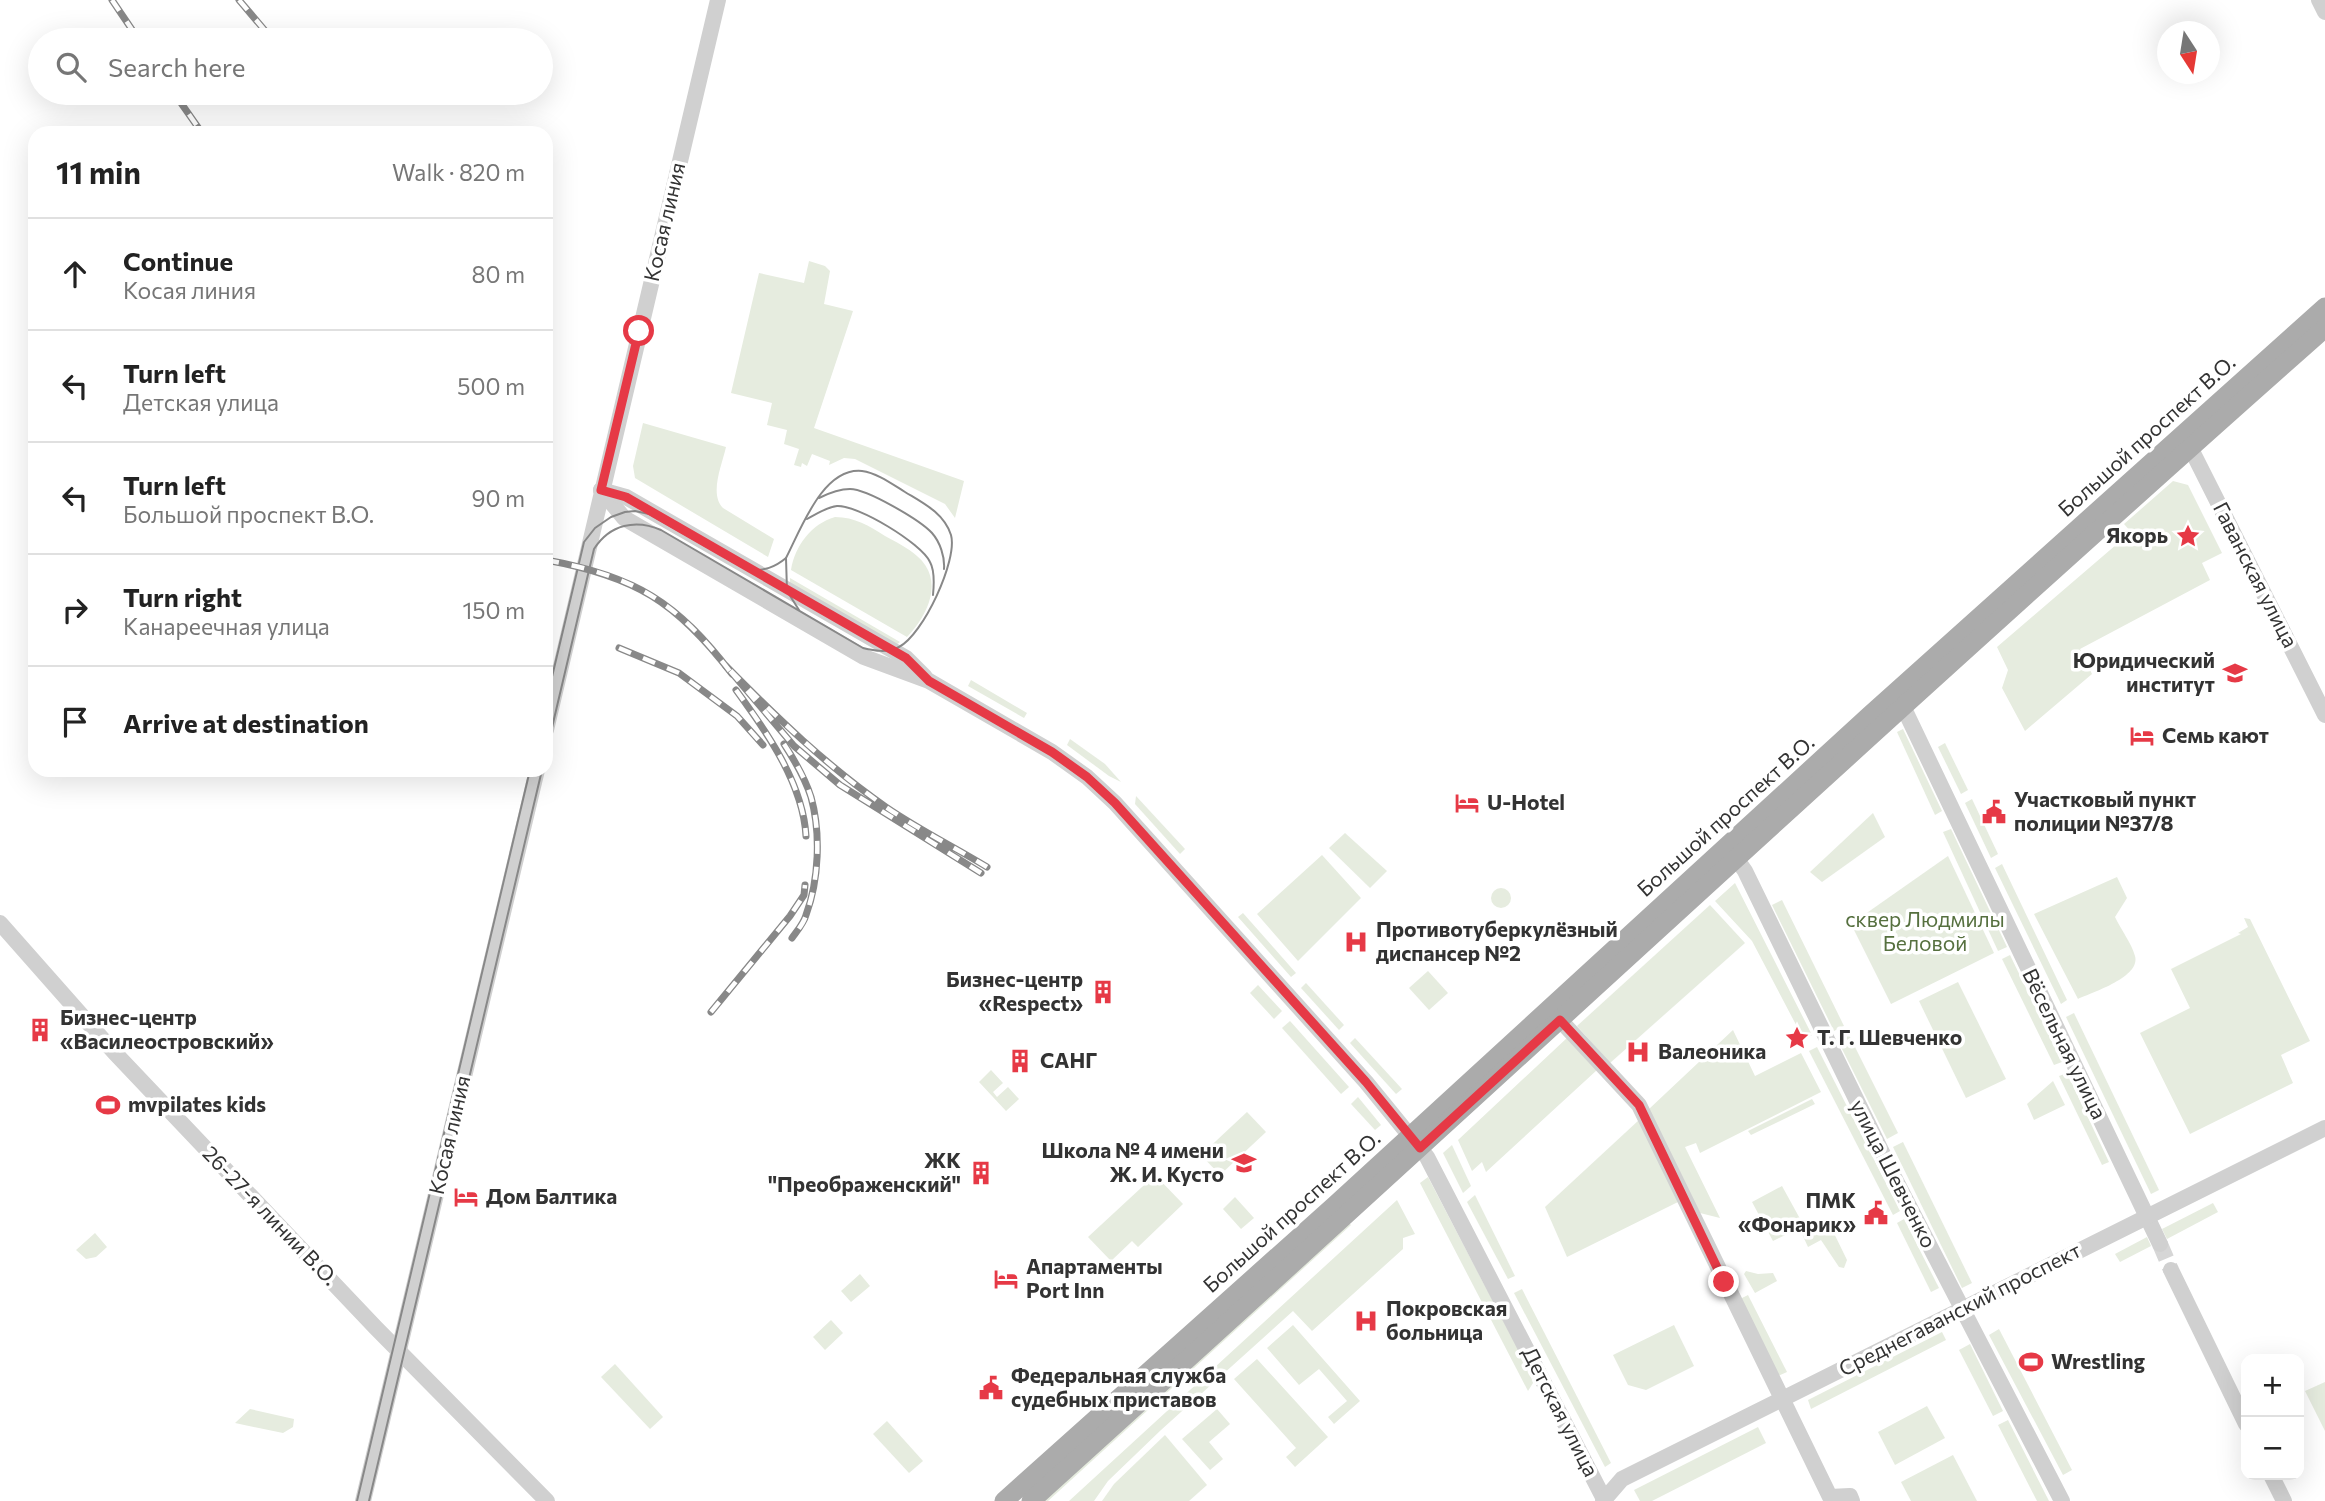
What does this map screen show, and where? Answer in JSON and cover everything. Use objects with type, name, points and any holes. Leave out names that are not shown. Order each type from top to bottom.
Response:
[{"type":"main road","name":"Большой проспект В.О.","points":[[2186,443],[2325,307]]},
{"type":"main road","name":"Большой проспект В.О.","points":[[1031,1501],[1414,1140],[1900,699],[2186,443],[2325,328]]},
{"type":"main road","name":"Большой проспект В.О.","points":[[1004,1501],[1335,1205],[1560,1020],[1732,852]]},
{"type":"street","name":"Косая линия","points":[[553,699],[718,0]]},
{"type":"street","points":[[2319,0],[2325,12]]},
{"type":"street","name":"Гаванская улица","points":[[2186,443],[2325,715]]},
{"type":"street","name":"Детская улица","points":[[601,490],[624,518],[864,657],[902,664],[1052,752],[1087,777],[1115,803],[1414,1140],[1454,1206],[1604,1500]]},
{"type":"street","name":"Вёсельная улица","points":[[1900,699],[2160,1244]]},
{"type":"street","name":"Косая линия","points":[[363,1501],[535,777]]},
{"type":"street","name":"улица Шевченко","points":[[1732,852],[1895,1179],[2062,1501]]},
{"type":"street","name":"26-27-я линии В.О.","points":[[0,923],[107,1045],[547,1501]]},
{"type":"street","points":[[1560,1020],[1639,1105],[1830,1497],[1850,1496],[1852,1501]]},
{"type":"street","name":"Среднегаванский проспект","points":[[1604,1500],[1622,1479],[2147,1217],[2323,1136]]},
{"type":"street","points":[[2171,1270],[2243,1417]]},
{"type":"street","points":[[2274,1480],[2284,1501]]},
{"type":"green space","points":[[809,261],[825,266],[830,271],[824,304],[853,311],[814,428],[964,481],[955,518],[945,504],[855,459],[844,458],[829,465],[830,461],[812,454],[807,466],[802,463],[801,467],[794,465],[799,449],[784,444],[787,430],[767,425],[772,403],[731,393],[759,273],[804,283]]},
{"type":"green space","points":[[643,423],[726,447],[718,479],[719,502],[723,508],[774,539],[768,557],[635,478],[633,466]]},
{"type":"green space","points":[[2173,481],[2188,485],[2222,553],[2202,563],[2210,580],[2080,649],[2092,674],[2025,731],[2002,688],[2008,670],[1997,647],[2131,532],[2124,524]]},
{"type":"green space","points":[[835,517],[855,520],[867,526],[910,550],[925,565],[932,586],[930,597],[927,608],[907,637],[791,570],[796,553],[806,537],[826,520]]},
{"type":"green space","points":[[790,578],[900,642],[896,645],[790,583]]},
{"type":"green space","points":[[971,680],[1027,713],[1024,718],[968,686]]},
{"type":"green space","points":[[1903,729],[1942,811],[1935,815],[1897,732]]},
{"type":"green space","points":[[1070,739],[1105,764],[1121,782],[1067,745]]},
{"type":"green space","points":[[1945,743],[1968,790],[1961,794],[1938,747]]},
{"type":"green space","points":[[1136,796],[1185,849],[1180,854],[1135,804]]},
{"type":"green space","points":[[1972,799],[1998,854],[1991,858],[1965,803]]},
{"type":"green space","points":[[1873,813],[1885,837],[1822,882],[1810,872]]},
{"type":"green space","points":[[1951,829],[2007,947],[1998,951],[1943,832]]},
{"type":"green space","points":[[1345,833],[1387,871],[1370,888],[1329,848]]},
{"type":"green space","points":[[1322,855],[1361,898],[1298,961],[1257,914]]},
{"type":"green space","name":"сквер Людмилы Беловой","points":[[1948,856],[1994,953],[1891,1004],[1851,924]]},
{"type":"green space","points":[[2002,864],[2067,1000],[2061,1004],[1995,868]]},
{"type":"green space","points":[[2117,877],[2127,898],[2115,917],[2133,951],[2135,964],[2124,977],[2078,999],[2034,914]]},
{"type":"green space","points":[[1735,883],[1812,1035],[1804,1040],[1752,941],[1715,901]]},
{"type":"green space","points":[[1501,888],[1508,891],[1511,898],[1508,905],[1501,908],[1494,905],[1491,898],[1494,891]]},
{"type":"green space","points":[[1782,900],[1844,1026],[1834,1031],[1772,905]]},
{"type":"green space","points":[[1710,905],[1745,943],[1610,1063],[1577,1026]]},
{"type":"green space","points":[[1243,913],[1296,973],[1291,977],[1238,917]]},
{"type":"green space","points":[[2244,918],[2250,919],[2310,1041],[2281,1055],[2293,1083],[2190,1134],[2140,1033],[2190,1008],[2171,969],[2241,934],[2238,933],[2248,927]]},
{"type":"green space","points":[[2010,955],[2062,1062],[2054,1065],[2002,959]]},
{"type":"green space","points":[[1428,971],[1448,993],[1429,1010],[1409,988]]},
{"type":"green space","points":[[1958,982],[2006,1079],[1966,1098],[1919,1001]]},
{"type":"green space","points":[[1306,983],[1344,1025],[1339,1030],[1301,988]]},
{"type":"green space","points":[[1258,985],[1282,1011],[1274,1019],[1250,993]]},
{"type":"green space","points":[[2074,1013],[2159,1190],[2151,1194],[2066,1017]]},
{"type":"green space","points":[[1290,1021],[1349,1087],[1341,1094],[1282,1028]]},
{"type":"green space","points":[[1733,1030],[1755,1076],[1801,1053],[1821,1092],[1700,1153],[1696,1143],[1685,1147],[1720,1218],[1700,1213],[1649,1109]]},
{"type":"green space","points":[[1849,1035],[1898,1133],[1887,1139],[1838,1041]]},
{"type":"green space","points":[[1568,1037],[1597,1070],[1486,1172],[1482,1162],[1472,1171],[1458,1140]]},
{"type":"green space","points":[[1355,1038],[1402,1089],[1396,1094],[1350,1043]]},
{"type":"green space","points":[[1817,1047],[1900,1211],[1893,1215],[1809,1051]]},
{"type":"green space","points":[[991,1070],[1003,1083],[993,1092],[997,1097],[1008,1087],[1019,1099],[1006,1111],[979,1082]]},
{"type":"green space","points":[[2067,1073],[2109,1162],[2102,1165],[2059,1076]]},
{"type":"green space","points":[[2053,1081],[2065,1105],[2034,1120],[2027,1104]]},
{"type":"green space","points":[[1358,1097],[1381,1125],[1375,1130],[1351,1104]]},
{"type":"green space","points":[[1812,1099],[1815,1104],[1751,1135],[1748,1131]]},
{"type":"green space","points":[[1247,1112],[1266,1132],[1220,1175],[1201,1155]]},
{"type":"green space","points":[[1639,1120],[1678,1202],[1567,1257],[1545,1207]]},
{"type":"green space","points":[[1903,1142],[1972,1283],[1962,1288],[1893,1147]]},
{"type":"green space","points":[[1452,1145],[1471,1186],[1463,1193],[1443,1153]]},
{"type":"green space","points":[[1155,1175],[1183,1204],[1138,1247],[1132,1241],[1111,1261],[1088,1237]]},
{"type":"green space","points":[[1428,1177],[1528,1368],[1533,1383],[1528,1391],[1420,1183]]},
{"type":"green space","points":[[1782,1186],[1804,1226],[1773,1241],[1752,1202]]},
{"type":"green space","points":[[1475,1195],[1515,1276],[1508,1279],[1467,1202]]},
{"type":"green space","points":[[1235,1197],[1254,1218],[1241,1229],[1223,1209]]},
{"type":"green space","points":[[1397,1200],[1415,1234],[1403,1238],[1403,1249],[1312,1331],[1293,1311],[1161,1430],[1108,1481],[1094,1501],[1069,1501]]},
{"type":"green space","points":[[2213,1203],[2218,1212],[2167,1239],[2162,1229]]},
{"type":"green space","points":[[1904,1219],[1939,1288],[1931,1292],[1897,1223]]},
{"type":"green space","points":[[1828,1221],[1847,1260],[1844,1268],[1839,1267],[1821,1240],[1808,1247],[1802,1234]]},
{"type":"green space","points":[[1348,1222],[1351,1225],[1048,1501],[1039,1501]]},
{"type":"green space","points":[[95,1233],[107,1247],[96,1257],[86,1259],[76,1250]]},
{"type":"green space","points":[[2147,1237],[2151,1246],[2120,1262],[2115,1254]]},
{"type":"green space","points":[[1746,1271],[1758,1274],[1773,1273],[1777,1281],[1755,1293],[1744,1274]]},
{"type":"green space","points":[[860,1274],[870,1286],[851,1302],[841,1291]]},
{"type":"green space","points":[[1522,1289],[1611,1463],[1605,1467],[1514,1293]]},
{"type":"green space","points":[[1748,1295],[1787,1372],[1776,1377],[1738,1300]]},
{"type":"green space","points":[[831,1320],[843,1333],[825,1350],[813,1337]]},
{"type":"green space","points":[[1293,1325],[1360,1401],[1334,1424],[1328,1417],[1347,1401],[1319,1369],[1299,1385],[1267,1348]]},
{"type":"green space","points":[[1674,1325],[1694,1366],[1646,1390],[1628,1385],[1613,1355]]},
{"type":"green space","points":[[1999,1329],[2072,1470],[2063,1475],[1989,1335]]},
{"type":"green space","points":[[1942,1332],[1946,1340],[1811,1409],[1808,1400]]},
{"type":"green space","points":[[1970,1344],[2003,1411],[1993,1416],[1959,1350]]},
{"type":"green space","points":[[1257,1359],[1328,1437],[1295,1467],[1286,1457],[1296,1448],[1234,1379]]},
{"type":"green space","points":[[615,1364],[663,1417],[650,1429],[601,1377]]},
{"type":"green space","points":[[2325,1382],[2325,1431],[2305,1391]]},
{"type":"green space","points":[[1927,1406],[1945,1438],[1895,1465],[1878,1432]]},
{"type":"green space","points":[[250,1409],[294,1419],[293,1427],[283,1433],[235,1423]]},
{"type":"green space","points":[[1217,1409],[1230,1424],[1209,1442],[1223,1459],[1210,1470],[1182,1439]]},
{"type":"green space","points":[[2008,1420],[2049,1501],[2037,1501],[1998,1425]]},
{"type":"green space","points":[[887,1421],[923,1461],[909,1473],[873,1434]]},
{"type":"green space","points":[[1758,1427],[1766,1443],[1652,1501],[1640,1501],[1634,1490]]},
{"type":"green space","points":[[1165,1435],[1207,1485],[1189,1501],[1102,1501],[1114,1484]]},
{"type":"green space","points":[[1953,1455],[1977,1501],[1911,1501],[1901,1482]]},
{"type":"tunnel","points":[[2160,1244],[2171,1270]]},
{"type":"tram line","points":[[553,673],[584,542],[595,528],[611,517],[625,512],[649,514],[749,571],[760,570],[786,558],[806,517],[825,489],[848,472],[862,471],[884,479],[926,505],[938,515],[951,535],[952,546],[944,578],[928,613],[908,640],[899,647],[881,651],[863,648],[661,530],[642,525],[616,529],[594,549],[553,723]]},
{"type":"tram line","points":[[819,498],[850,489],[893,506],[932,533],[941,550],[944,569]]},
{"type":"tram line","points":[[807,519],[837,506],[847,507],[888,526],[915,545],[930,562],[933,595]]},
{"type":"tram line","points":[[786,558],[787,591],[799,610]]},
{"type":"tram line","points":[[357,1501],[528,777]]},
{"type":"tram line","points":[[369,1501],[540,777]]},
{"type":"railway","points":[[112,0],[131,28]]},
{"type":"railway","points":[[239,0],[263,28]]},
{"type":"railway","points":[[182,105],[197,126]]},
{"type":"railway","points":[[553,562],[605,574],[652,596],[692,628],[732,674]]},
{"type":"railway","points":[[619,648],[679,673],[737,716],[763,745]]},
{"type":"railway","points":[[981,873],[840,785],[794,746],[726,666],[843,775],[911,823],[987,867]]},
{"type":"railway","points":[[736,690],[781,758],[798,797],[806,836]]},
{"type":"railway","points":[[784,744],[811,797],[817,841],[814,887],[804,921],[792,938]]},
{"type":"railway","points":[[711,1012],[790,916],[804,895],[805,885]]},
{"type":"place","name":"Якорь","points":[[2188,536]]},
{"type":"place","name":"Юридический институт","points":[[2235,673]]},
{"type":"place","name":"Семь кают","points":[[2142,736]]},
{"type":"place","name":"U-Hotel","points":[[1467,803]]},
{"type":"place","name":"Участковый пункт полиции №37/8","points":[[1994,812]]},
{"type":"place","name":"Противотуберкулёзный диспансер №2","points":[[1356,942]]},
{"type":"place","name":"Бизнес-центр «Respect»","points":[[1103,992]]},
{"type":"place","name":"Бизнес-центр «Василеостровский»","points":[[40,1030]]},
{"type":"place","name":"Т. Г. Шевченко","points":[[1797,1038]]},
{"type":"place","name":"Валеоника","points":[[1638,1052]]},
{"type":"place","name":"САНГ","points":[[1020,1061]]},
{"type":"place","name":"mvpilates kids","points":[[108,1105]]},
{"type":"place","name":"Школа № 4 имени Ж. И. Кусто","points":[[1244,1163]]},
{"type":"place","name":"ЖК \"Преображенский\"","points":[[981,1173]]},
{"type":"place","name":"Дом Балтика","points":[[466,1197]]},
{"type":"place","name":"ПМК «Фонарик»","points":[[1876,1213]]},
{"type":"place","name":"Апартаменты Port Inn","points":[[1006,1279]]},
{"type":"place","name":"Покровская больница","points":[[1366,1321]]},
{"type":"place","name":"Wrestling","points":[[2031,1362]]},
{"type":"place","name":"Федеральная служба судебных приставов","points":[[991,1388]]},
{"type":"route","points":[[639,331],[601,490],[626,497],[906,658],[929,681],[1052,752],[1087,777],[1115,803],[1366,1082],[1420,1148],[1560,1020],[1639,1105],[1724,1282]]}]
